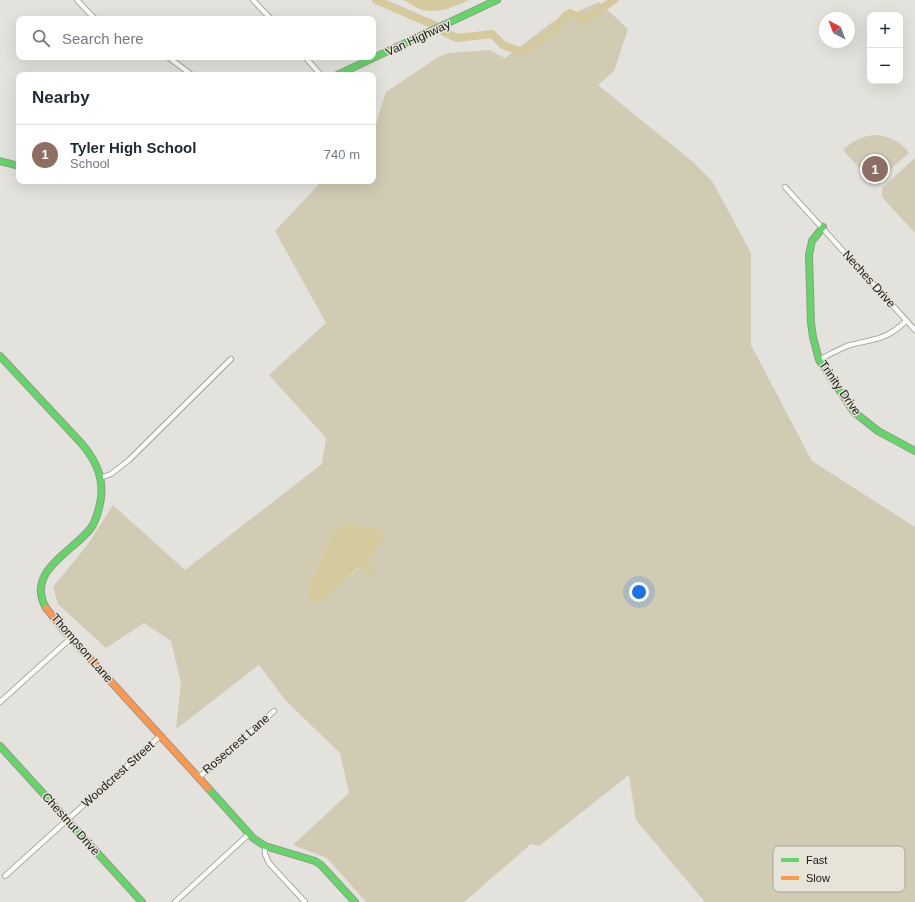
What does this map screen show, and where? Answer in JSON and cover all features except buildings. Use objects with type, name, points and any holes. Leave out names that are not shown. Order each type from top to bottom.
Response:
[{"type":"street","points":[[77,0],[92,16]]},
{"type":"street","points":[[253,0],[268,16]]},
{"type":"street","name":"Van Highway","points":[[376,57],[498,0]]},
{"type":"street","points":[[172,60],[188,72]]},
{"type":"street","points":[[308,60],[318,72]]},
{"type":"street","name":"Van Highway","points":[[343,72],[369,60]]},
{"type":"street","points":[[0,161],[16,165]]},
{"type":"street","name":"Neches Drive","points":[[785,187],[915,330]]},
{"type":"street","name":"Trinity Drive","points":[[822,227],[812,241],[809,256],[811,323],[819,360],[854,412],[878,431],[915,451]]},
{"type":"street","points":[[819,360],[845,347],[885,337],[906,321]]},
{"type":"street","name":"Thompson Lane","points":[[0,356],[82,444],[94,460],[100,478],[101,501],[95,521],[80,540],[48,570],[41,584],[41,596],[44,605],[71,638],[249,834],[265,846],[315,861],[321,865],[355,902]]},
{"type":"street","points":[[100,478],[111,474],[129,460],[231,359]]},
{"type":"street","points":[[0,702],[71,638]]},
{"type":"street","name":"Rosecrest Lane","points":[[198,778],[274,711]]},
{"type":"street","name":"Woodcrest Street","points":[[5,876],[160,736]]},
{"type":"street","name":"Chestnut Drive","points":[[0,746],[142,902]]},
{"type":"street","points":[[175,902],[249,834]]},
{"type":"street","points":[[265,846],[265,854],[269,863],[305,902]]},
{"type":"shaded area","points":[[403,0],[469,0],[439,11],[427,11]]},
{"type":"shaded area","points":[[599,2],[628,29],[614,71],[598,85],[693,162],[712,181],[751,253],[751,345],[812,461],[915,527],[915,902],[705,902],[636,820],[629,775],[539,846],[531,844],[464,902],[366,902],[327,858],[293,845],[349,793],[340,753],[286,701],[259,665],[176,729],[181,683],[171,641],[144,623],[106,648],[58,604],[53,587],[88,544],[113,505],[185,570],[322,464],[326,438],[269,375],[326,323],[275,231],[319,184],[376,184],[376,124],[386,92],[438,57],[450,53],[489,50],[505,58],[551,23]],"holes":[[[346,523],[380,528],[380,545],[368,560],[369,575],[359,568],[320,604],[308,585],[324,555],[333,531]]]},
{"type":"shaded area","points":[[875,135],[898,142],[909,153],[876,182],[872,182],[843,150],[850,144],[866,136]]},
{"type":"shaded area","points":[[915,158],[915,233],[882,197],[882,188]]},
{"type":"shaded area","points":[[346,523],[380,528],[386,535],[368,560],[375,574],[369,575],[358,568],[320,604],[310,601],[308,585],[324,555],[333,531]]},
{"type":"waterway","points":[[376,0],[434,25]]},
{"type":"waterway","points":[[444,32],[457,38],[492,34],[503,45],[519,51],[528,49],[552,32],[566,15],[570,13],[584,20],[614,0]]},
{"type":"traffic: fast","points":[[376,57],[497,0]]},
{"type":"traffic: fast","points":[[343,72],[369,60]]},
{"type":"traffic: fast","points":[[0,161],[16,165]]},
{"type":"traffic: fast","points":[[823,227],[812,241],[809,255],[811,323],[819,360],[854,412],[878,431],[915,451]]},
{"type":"traffic: fast","points":[[0,356],[88,451],[96,466],[101,482],[101,499],[97,516],[92,526],[83,537],[54,563],[46,573],[42,583],[41,595],[46,608]]},
{"type":"traffic: fast","points":[[0,746],[142,902]]},
{"type":"traffic: fast","points":[[208,788],[253,838],[265,846],[315,861],[321,865],[355,902]]},
{"type":"traffic: slow","points":[[46,608],[62,628],[208,788]]},
{"type":"place","name":"Tyler High School","points":[[875,169]]}]
